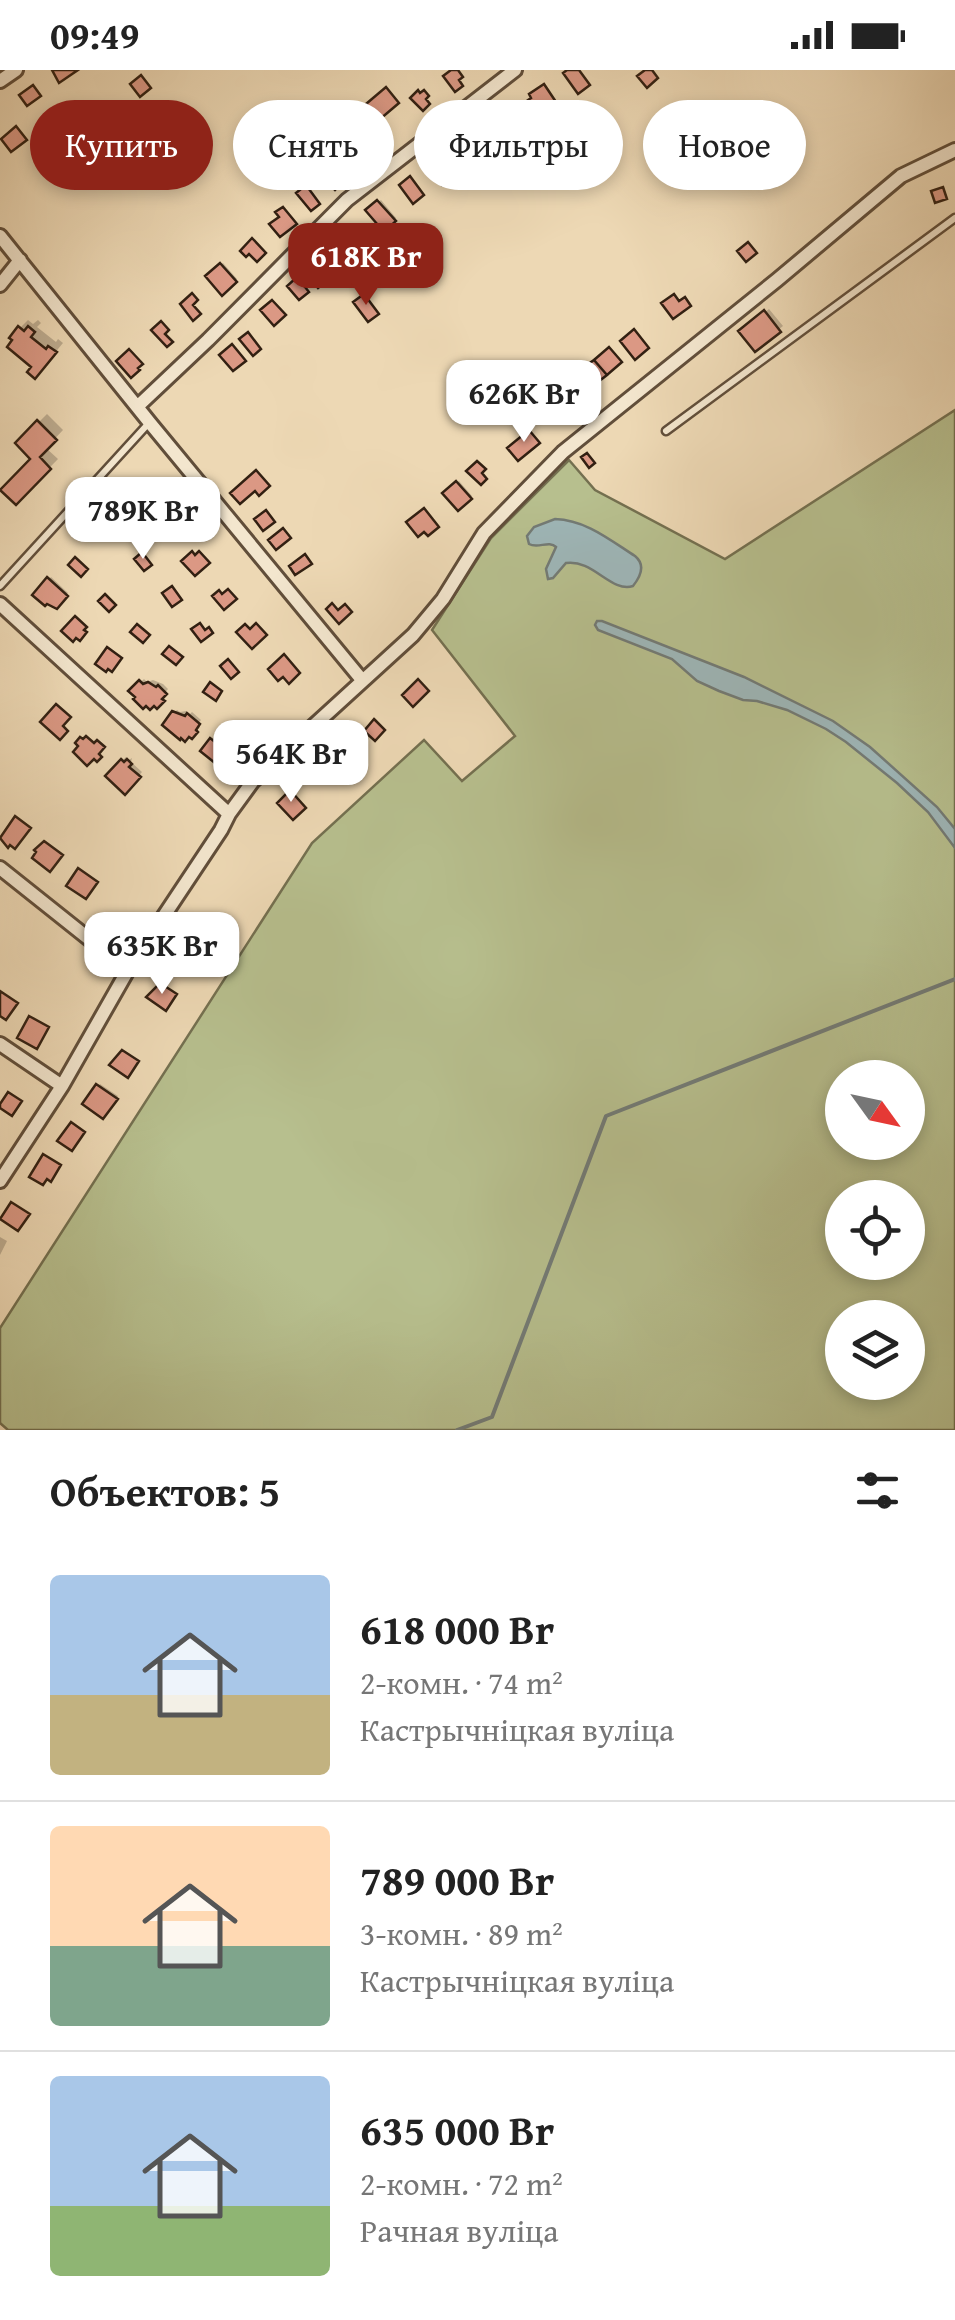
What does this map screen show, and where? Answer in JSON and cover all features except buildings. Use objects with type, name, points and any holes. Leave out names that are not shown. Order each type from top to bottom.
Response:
[{"type":"street","points":[[0,81],[16,70]]},
{"type":"street","points":[[138,406],[346,200],[515,70]]},
{"type":"street","points":[[0,1181],[62,1086],[128,970],[253,781],[412,634],[443,600],[484,533],[563,452],[901,176],[955,150]]},
{"type":"street","points":[[0,236],[362,680]]},
{"type":"street","points":[[0,284],[20,260]]},
{"type":"street","points":[[0,604],[229,814]]},
{"type":"street","points":[[0,868],[128,970]]},
{"type":"street","points":[[0,1044],[62,1086]]},
{"type":"lane","points":[[666,431],[955,218]]},
{"type":"lane","points":[[0,586],[150,422]]},
{"type":"green space","points":[[955,410],[955,1430],[8,1430],[0,1423],[0,1328],[312,843],[424,740],[462,781],[515,736],[432,630],[491,538],[569,460],[595,490],[725,559]]},
{"type":"water","points":[[555,519],[587,527],[635,556],[641,571],[633,586],[617,585],[576,563],[566,563],[548,579],[546,569],[556,547],[529,544],[527,536],[534,527]]},
{"type":"water","points":[[597,621],[744,677],[833,721],[870,747],[937,807],[955,829],[955,848],[928,812],[897,783],[826,729],[787,710],[743,700],[697,681],[672,659],[598,630]]},
{"type":"waterway","points":[[457,1430],[492,1417],[606,1116],[955,979]]}]
